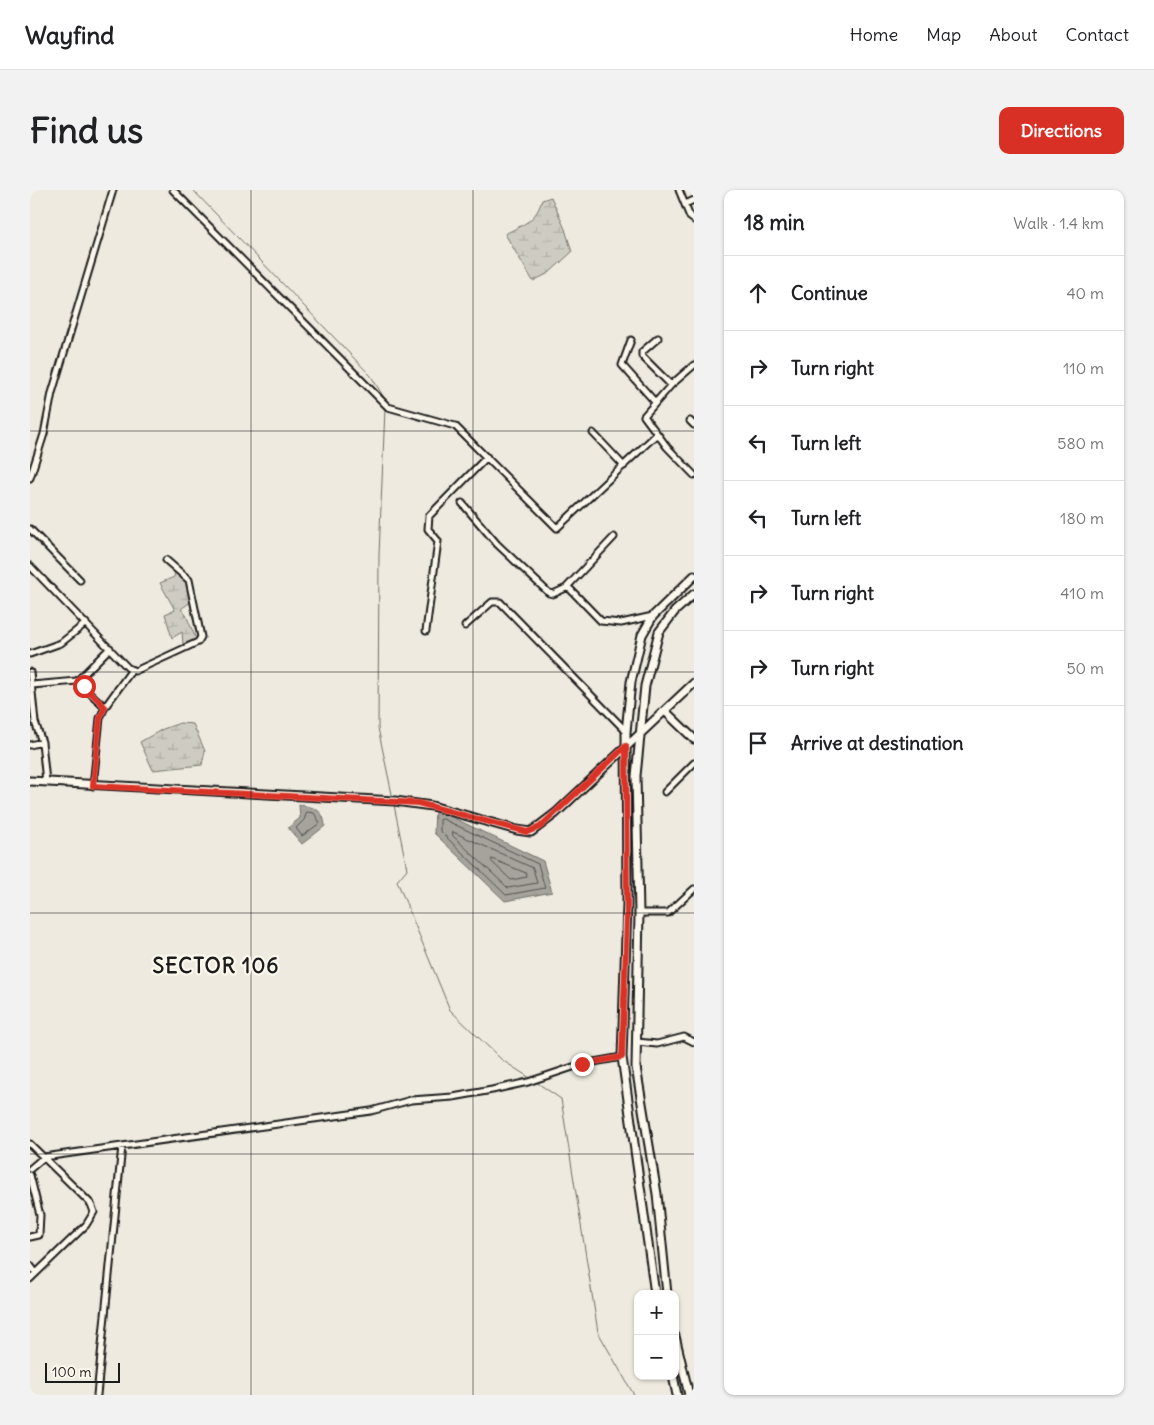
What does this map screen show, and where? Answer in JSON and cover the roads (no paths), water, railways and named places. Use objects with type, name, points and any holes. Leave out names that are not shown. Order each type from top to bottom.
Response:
[{"type":"street","points":[[30,478],[44,434],[52,393],[113,190]]},
{"type":"street","points":[[173,190],[388,407],[455,426],[558,528],[657,434]]},
{"type":"street","points":[[679,190],[690,217],[694,220]]},
{"type":"street","points":[[685,204],[694,200]]},
{"type":"street","points":[[658,338],[642,352],[642,356],[671,385]]},
{"type":"street","points":[[631,340],[622,365],[655,402]]},
{"type":"street","points":[[693,472],[657,434],[644,416],[671,385],[694,365]]},
{"type":"street","points":[[593,433],[624,466]]},
{"type":"street","points":[[426,631],[438,541],[428,529],[429,516],[487,457]]},
{"type":"street","points":[[462,503],[497,544],[548,593],[553,594],[566,588],[614,537]]},
{"type":"street","points":[[30,529],[80,580]]},
{"type":"street","points":[[30,566],[131,671],[139,671],[198,642],[201,637],[189,580],[166,560]]},
{"type":"street","points":[[654,1290],[622,1057],[627,910],[626,732],[631,682],[642,635],[653,616],[694,576]]},
{"type":"street","points":[[566,588],[570,589],[601,621],[621,623],[653,616]]},
{"type":"street","points":[[667,1290],[657,1194],[637,1076],[639,913],[636,788],[639,733],[645,686],[659,632],[675,611],[694,594]]},
{"type":"street","points":[[465,626],[492,602],[500,602],[626,732]]},
{"type":"street","points":[[30,654],[61,643],[86,623]]},
{"type":"street","points":[[32,685],[77,681],[110,648]]},
{"type":"street","points":[[93,786],[100,718],[105,707],[131,671]]},
{"type":"street","points":[[30,672],[35,722],[42,742],[46,782]]},
{"type":"street","points":[[77,681],[105,707]]},
{"type":"street","points":[[30,781],[93,786],[395,801],[424,804],[517,830],[531,832],[556,814],[639,733],[694,683]]},
{"type":"street","points":[[665,710],[694,739]]},
{"type":"street","points":[[30,744],[42,742]]},
{"type":"street","points":[[665,792],[694,764]]},
{"type":"street","points":[[639,913],[668,912],[694,888]]},
{"type":"street","points":[[637,1042],[657,1044],[684,1037],[694,1042]]},
{"type":"street","points":[[30,1169],[44,1157],[371,1111],[411,1100],[453,1098],[528,1082],[582,1064],[622,1057]]},
{"type":"street","points":[[97,1395],[122,1146]]},
{"type":"street","points":[[30,1279],[86,1225],[94,1212],[84,1197],[44,1157],[31,1147]]},
{"type":"street","points":[[30,1175],[40,1215],[39,1235],[30,1237]]},
{"type":"street","points":[[30,1265],[36,1273]]},
{"type":"street","points":[[679,1353],[689,1395]]},
{"type":"street","points":[[674,1380],[677,1395]]},
{"type":"water","points":[[299,805],[313,808],[320,812],[325,826],[302,844],[288,828],[300,818]]},
{"type":"water","points":[[435,809],[543,861],[552,892],[505,901],[434,833]]},
{"type":"waterway","points":[[193,190],[371,376],[386,401]]},
{"type":"waterway","points":[[385,408],[379,555],[378,728],[393,799]]},
{"type":"waterway","points":[[394,805],[407,869],[397,881],[450,1010],[502,1060],[530,1078]]},
{"type":"waterway","points":[[536,1082],[561,1099],[598,1332],[634,1395]]},
{"type":"district","name":"SECTOR 106","points":[[216,966]]}]
